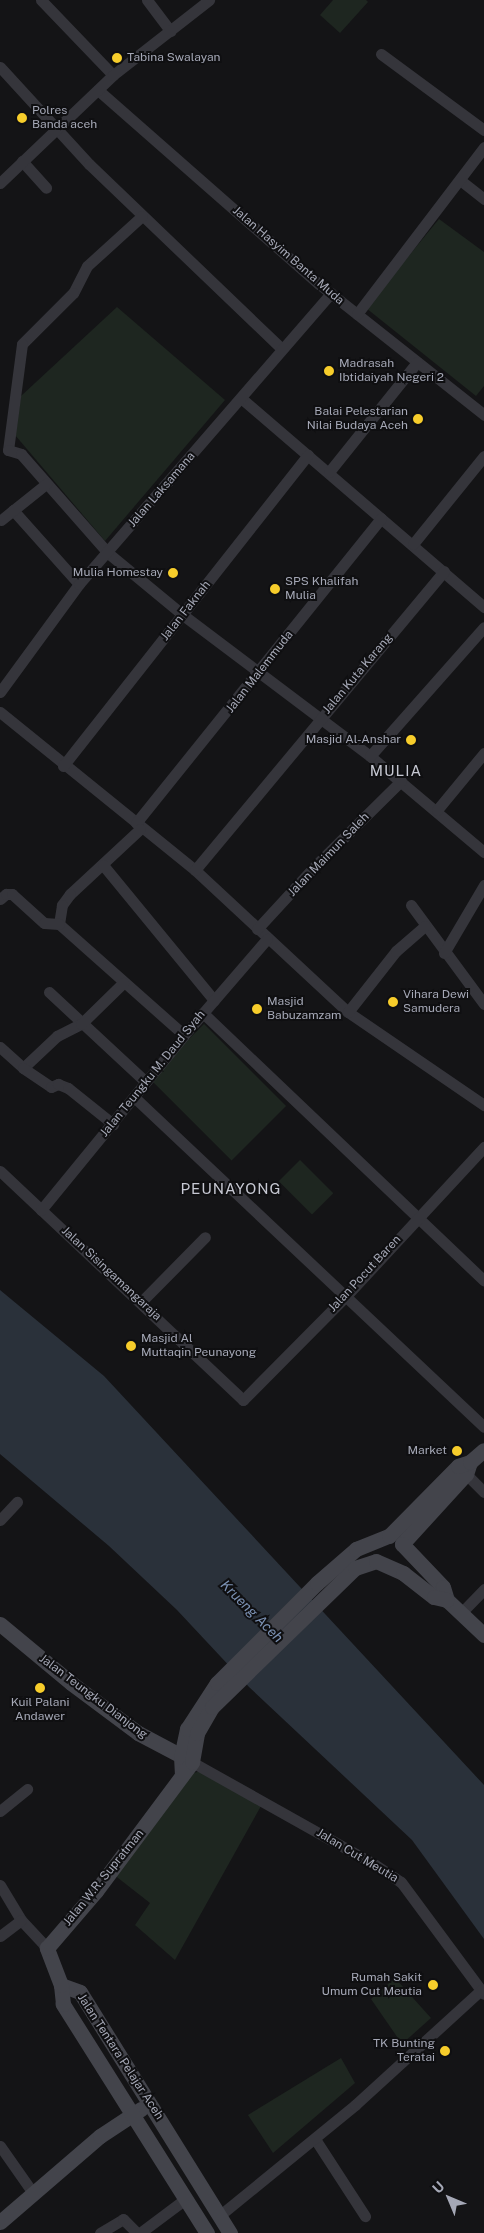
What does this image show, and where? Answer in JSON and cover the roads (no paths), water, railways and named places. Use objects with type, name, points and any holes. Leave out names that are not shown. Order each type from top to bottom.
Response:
[{"type":"main road","name":"Jalan W.R. Supratman","points":[[187,1760],[187,1729],[222,1687],[322,1588],[356,1549],[389,1536],[484,1450]]},
{"type":"main road","points":[[465,1467],[402,1544],[443,1587],[448,1600],[484,1634]]},
{"type":"main road","points":[[322,1588],[358,1565],[376,1561],[403,1573],[434,1597],[448,1600]]},
{"type":"main road","name":"Jalan Teungku Dianjong","points":[[0,1624],[131,1727],[187,1760]]},
{"type":"main road","name":"Jalan W.R. Supratman","points":[[47,1948],[96,1891],[182,1776],[197,1733],[222,1687]]},
{"type":"main road","points":[[47,1948],[61,1985]]},
{"type":"main road","name":"Jalan Tentara Pelajar Aceh","points":[[207,2233],[184,2200],[62,2004],[61,1985],[80,1992],[230,2233]]},
{"type":"main road","points":[[0,2222],[100,2136],[150,2103]]},
{"type":"street","points":[[42,0],[113,74]]},
{"type":"street","points":[[146,0],[170,31]]},
{"type":"street","points":[[2,178],[113,74],[208,0]]},
{"type":"street","points":[[381,54],[484,130]]},
{"type":"street","points":[[0,67],[142,216],[282,349]]},
{"type":"street","name":"Jalan Hasyim Banta Muda","points":[[98,90],[331,293],[484,415]]},
{"type":"street","points":[[356,314],[484,147]]},
{"type":"street","points":[[22,161],[46,188]]},
{"type":"street","points":[[460,180],[484,199]]},
{"type":"street","points":[[142,216],[87,266],[73,293],[22,344],[4,453],[21,454],[108,553],[183,615],[261,671],[370,756],[484,852]]},
{"type":"street","name":"Jalan Laksamana","points":[[0,692],[79,584],[108,553],[331,293]]},
{"type":"street","points":[[329,472],[417,362]]},
{"type":"street","points":[[241,398],[484,607]]},
{"type":"street","name":"Jalan Faknah","points":[[63,766],[308,455]]},
{"type":"street","points":[[413,544],[484,456]]},
{"type":"street","points":[[1,520],[46,484]]},
{"type":"street","points":[[13,510],[79,584]]},
{"type":"street","name":"Jalan Malemmuda","points":[[59,924],[62,905],[70,894],[103,865],[138,826],[380,518]]},
{"type":"street","name":"Jalan Kuta Karang","points":[[195,870],[444,571]]},
{"type":"street","points":[[370,756],[484,627]]},
{"type":"street","points":[[0,712],[63,766],[195,870],[267,939],[348,1012],[484,1105]]},
{"type":"street","points":[[436,810],[484,753]]},
{"type":"street","name":"Jalan Maimun Saleh","points":[[257,929],[315,866],[401,781]]},
{"type":"street","points":[[103,865],[214,1000]]},
{"type":"street","points":[[444,953],[484,885]]},
{"type":"street","points":[[0,899],[6,894],[12,894],[44,923],[59,924],[123,983],[184,1035]]},
{"type":"street","points":[[411,905],[444,953],[484,1004]]},
{"type":"street","points":[[348,1012],[396,951],[425,926]]},
{"type":"street","name":"Jalan Teungku M. Daud Syah","points":[[41,1210],[184,1035],[267,939]]},
{"type":"street","points":[[23,1068],[57,1036],[81,1024],[123,983]]},
{"type":"street","points":[[49,992],[81,1024],[146,1082]]},
{"type":"street","points":[[203,1013],[484,1282]]},
{"type":"street","points":[[0,1047],[23,1068],[51,1087],[58,1084],[68,1088],[113,1124]]},
{"type":"street","points":[[134,1097],[347,1295],[484,1428]]},
{"type":"street","name":"Jalan Pocut Baren","points":[[243,1400],[347,1295],[484,1147]]},
{"type":"street","name":"Jalan Sisingamangaraja","points":[[0,1171],[243,1400]]},
{"type":"street","points":[[141,1302],[205,1237]]},
{"type":"street","points":[[465,1467],[484,1492]]},
{"type":"street","points":[[0,1520],[17,1502]]},
{"type":"street","points":[[462,1612],[484,1589]]},
{"type":"street","name":"Jalan Cut Meutia","points":[[187,1760],[374,1864],[401,1882],[483,1992]]},
{"type":"street","points":[[0,1811],[27,1789]]},
{"type":"street","points":[[0,1885],[21,1920],[47,1948]]},
{"type":"street","points":[[0,1936],[21,1920]]},
{"type":"street","points":[[219,2216],[315,2139],[483,1992]]},
{"type":"street","points":[[315,2139],[365,2216]]},
{"type":"street","points":[[0,2146],[33,2193]]},
{"type":"street","points":[[100,2233],[123,2219],[139,2233],[184,2200]]},
{"type":"water","name":"Krueng Aceh","points":[[0,1290],[104,1376],[484,1785],[484,1939],[412,1840],[249,1687],[177,1610],[109,1546],[0,1454]]},
{"type":"place","name":"Tabina Swalayan","points":[[117,58]]},
{"type":"place","name":"Polres Banda aceh","points":[[22,118]]},
{"type":"place","name":"Madrasah Ibtidaiyah Negeri 2","points":[[329,371]]},
{"type":"place","name":"Balai Pelestarian Nilai Budaya Aceh","points":[[418,419]]},
{"type":"place","name":"Mulia Homestay","points":[[173,573]]},
{"type":"place","name":"SPS Khalifah Mulia","points":[[275,589]]},
{"type":"place","name":"Masjid Al-Anshar","points":[[411,740]]},
{"type":"place","name":"Vihara Dewi Samudera","points":[[393,1002]]},
{"type":"place","name":"Masjid Babuzamzam","points":[[257,1009]]},
{"type":"place","name":"Masjid Al Muttaqin Peunayong","points":[[131,1346]]},
{"type":"place","name":"Market","points":[[457,1451]]},
{"type":"place","name":"Kuil Palani Andawer","points":[[40,1688]]},
{"type":"place","name":"Rumah Sakit Umum Cut Meutia","points":[[433,1985]]},
{"type":"place","name":"TK Bunting Teratai","points":[[445,2051]]},
{"type":"district","name":"MULIA","points":[[396,771]]},
{"type":"district","name":"PEUNAYONG","points":[[231,1189]]}]
